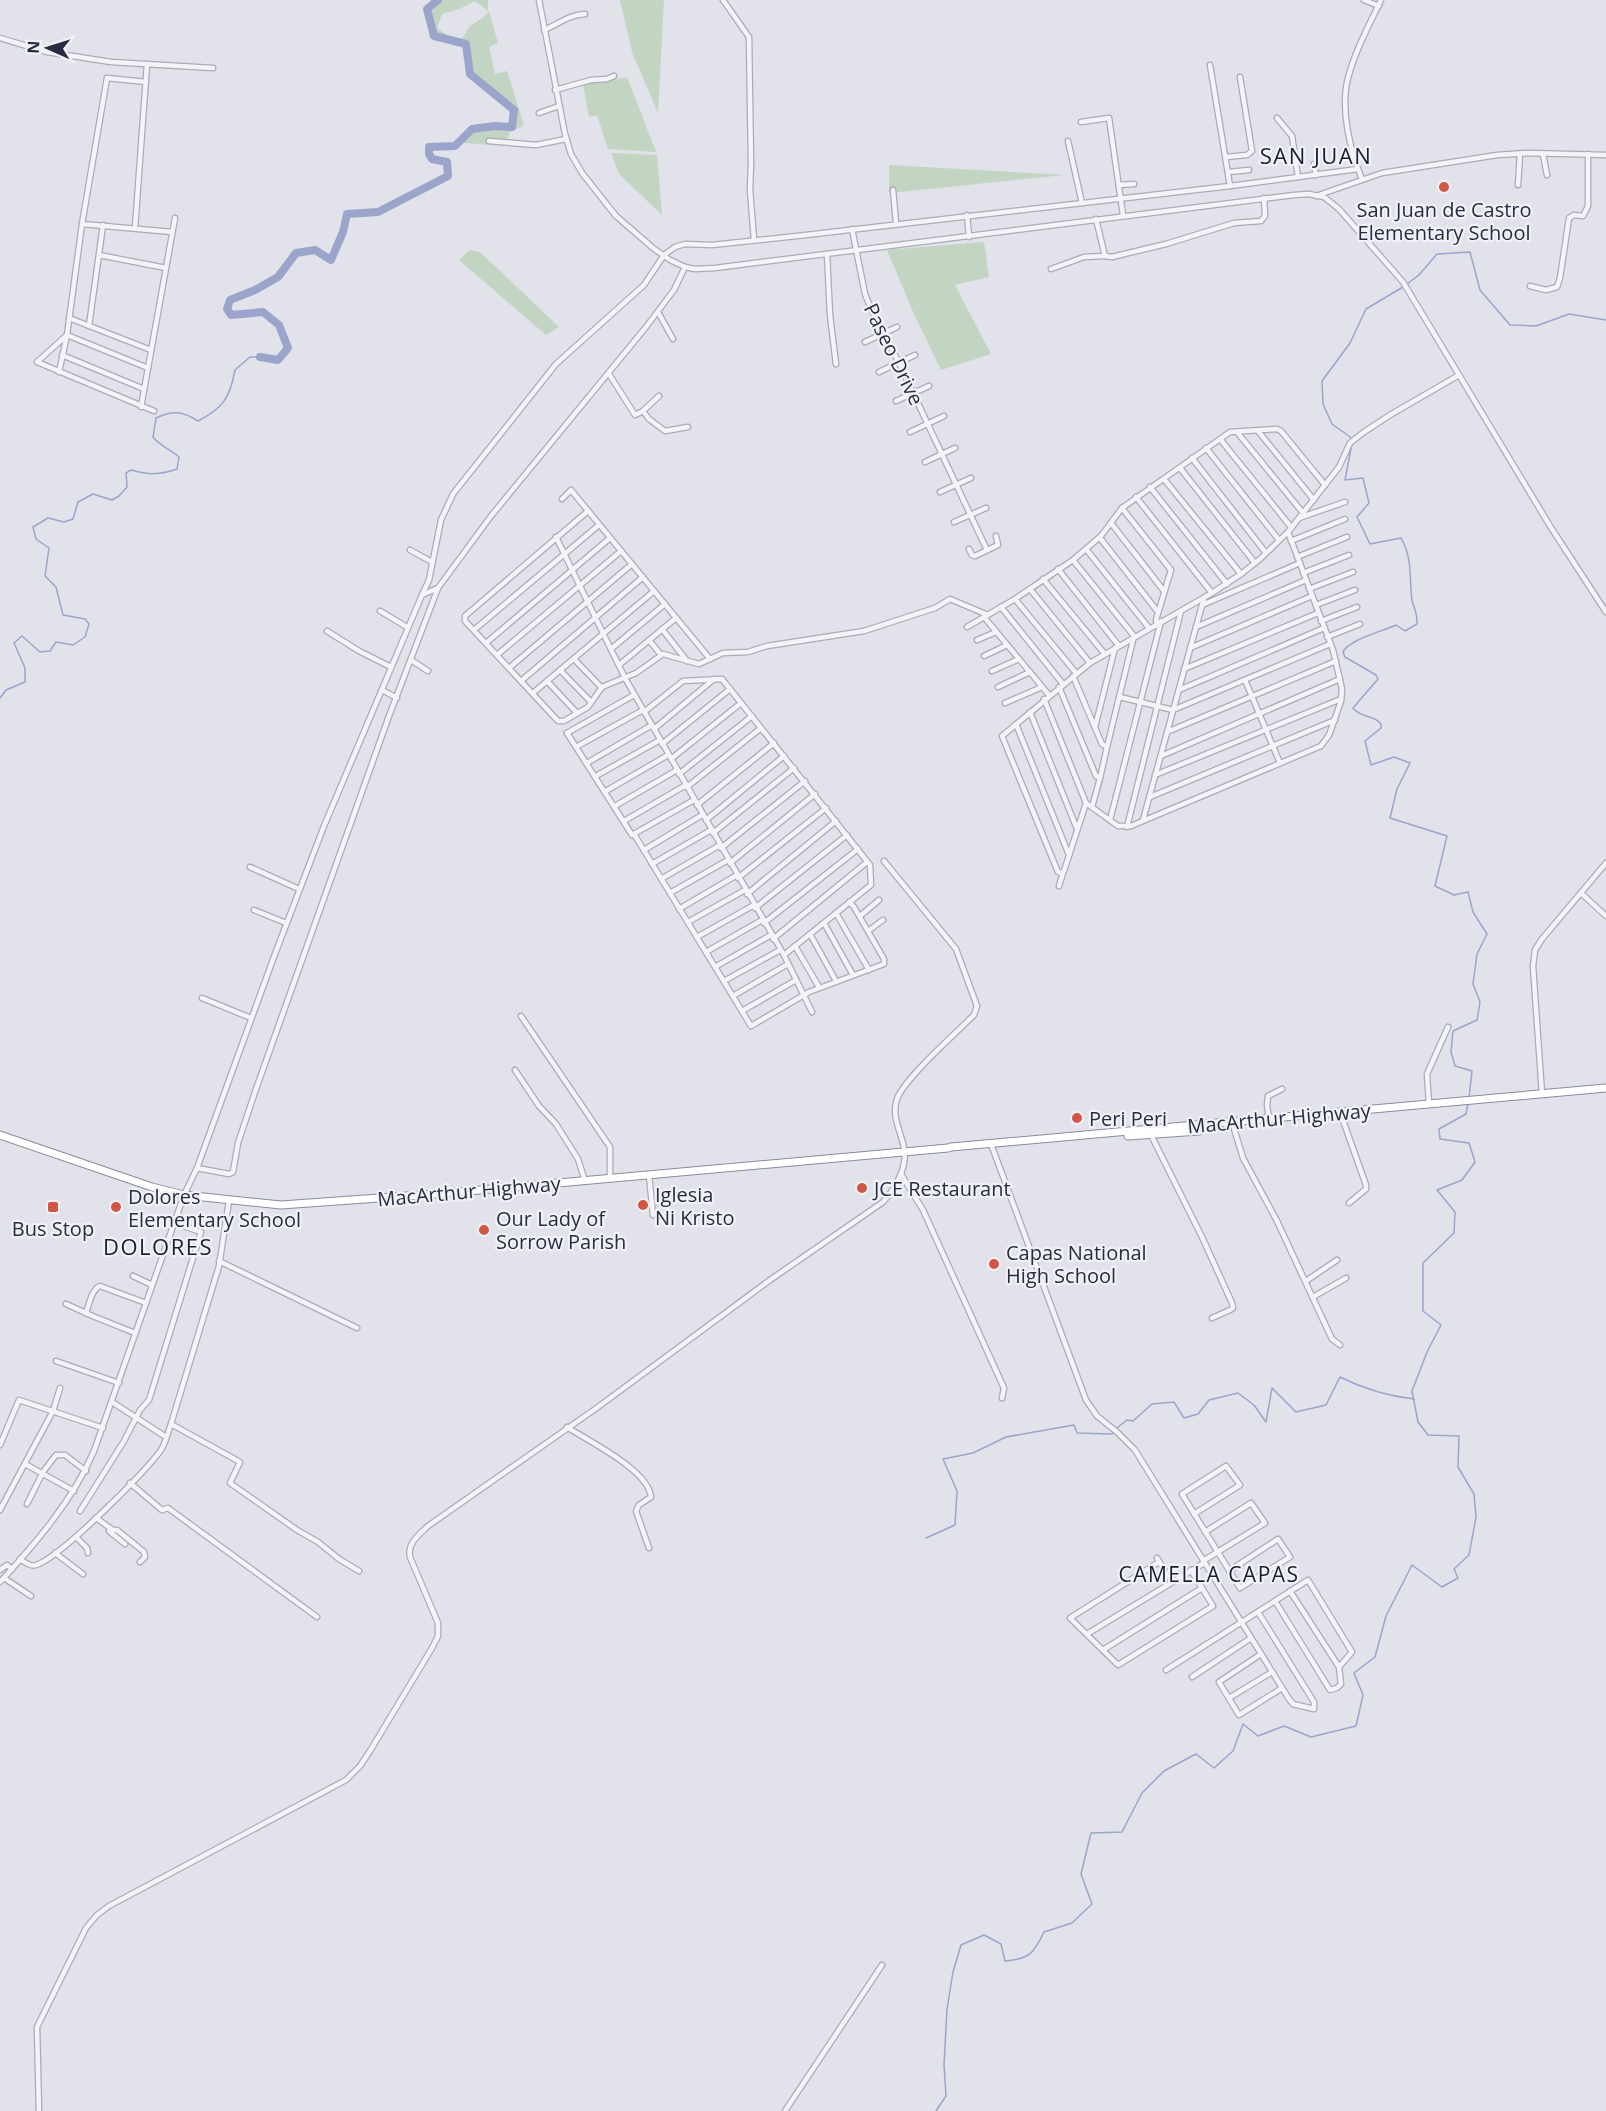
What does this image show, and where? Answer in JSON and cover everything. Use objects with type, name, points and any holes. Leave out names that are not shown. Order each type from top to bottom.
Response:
[{"type":"highway","name":"MacArthur Highway","points":[[0,1135],[58,1153],[116,1176],[184,1195],[281,1205],[318,1204],[1606,1088]]},
{"type":"highway","points":[[1114,1133],[1132,1136],[1199,1131],[1213,1124]]},
{"type":"street","points":[[539,0],[555,90],[566,139],[575,162],[598,195],[634,233],[685,267],[707,269],[1264,198],[1310,194],[1324,197],[1339,209],[1409,290],[1544,516],[1606,612]]},
{"type":"street","points":[[723,0],[749,37],[750,185],[754,240]]},
{"type":"street","points":[[1364,0],[1379,6]]},
{"type":"street","points":[[1362,179],[1348,131],[1348,80],[1360,46],[1381,0]]},
{"type":"street","points":[[544,30],[570,16],[585,14]]},
{"type":"street","points":[[0,38],[47,52],[111,62],[213,68]]},
{"type":"street","points":[[135,228],[147,64]]},
{"type":"street","points":[[1210,65],[1230,186]]},
{"type":"street","points":[[555,90],[614,76]]},
{"type":"street","points":[[1226,157],[1247,155],[1252,151],[1240,77]]},
{"type":"street","points":[[59,372],[67,335],[82,224],[107,78],[146,82]]},
{"type":"street","points":[[539,113],[559,106]]},
{"type":"street","points":[[1081,122],[1109,118],[1123,215]]},
{"type":"street","points":[[1277,118],[1292,136],[1298,177]]},
{"type":"street","points":[[489,141],[536,145],[566,139]]},
{"type":"street","points":[[1068,141],[1082,203]]},
{"type":"street","points":[[1518,185],[1520,154]]},
{"type":"street","points":[[1316,196],[1362,179],[1406,169],[1520,154],[1606,155]]},
{"type":"street","points":[[1543,154],[1547,175]]},
{"type":"street","points":[[1530,286],[1537,290],[1557,288],[1561,277],[1569,218],[1574,215],[1583,216],[1588,206],[1588,154]]},
{"type":"street","points":[[1314,164],[1316,175]]},
{"type":"street","points":[[31,1596],[2,1580],[74,1491],[86,1471],[184,1195],[197,1167],[299,889],[429,580],[441,520],[453,494],[556,364],[644,285],[664,255],[675,247],[685,244],[712,245],[1120,199],[1358,169]]},
{"type":"street","points":[[1228,172],[1249,170]]},
{"type":"street","points":[[1119,185],[1134,184]]},
{"type":"street","points":[[893,190],[896,223]]},
{"type":"street","points":[[1051,269],[1084,258],[1112,257],[1166,244],[1234,223],[1261,221],[1265,216],[1264,198]]},
{"type":"street","points":[[967,215],[969,237]]},
{"type":"street","points":[[141,407],[175,218]]},
{"type":"street","points":[[1096,219],[1105,256]]},
{"type":"street","points":[[82,224],[172,231]]},
{"type":"street","points":[[89,326],[103,225]]},
{"type":"street","name":"Paseo Drive","points":[[852,229],[867,300],[987,550]]},
{"type":"street","points":[[827,254],[830,315],[836,364]]},
{"type":"street","points":[[99,255],[166,268]]},
{"type":"street","points":[[197,1167],[229,1174],[233,1172],[238,1143],[256,1089],[438,588],[498,508],[658,312],[674,290],[685,267]]},
{"type":"street","points":[[1552,277],[1561,277]]},
{"type":"street","points":[[658,312],[673,339]]},
{"type":"street","points":[[69,318],[151,350]]},
{"type":"street","points":[[865,342],[897,327]]},
{"type":"street","points":[[67,335],[148,368]]},
{"type":"street","points":[[67,335],[37,362],[154,411]]},
{"type":"street","points":[[879,372],[915,355]]},
{"type":"street","points":[[62,356],[144,388]]},
{"type":"street","points":[[609,374],[637,415],[659,396]]},
{"type":"street","points":[[997,741],[1044,699],[1104,653],[1204,598],[1255,563],[1290,530],[1314,500],[1339,467],[1350,443],[1364,432],[1459,375]]},
{"type":"street","points":[[896,401],[929,386]]},
{"type":"street","points":[[643,411],[649,419],[665,431],[688,426]]},
{"type":"street","points":[[910,432],[944,417]]},
{"type":"street","points":[[967,627],[1015,599],[1073,560],[1100,538],[1122,508],[1230,432],[1276,429],[1284,433],[1325,485]]},
{"type":"street","points":[[1258,431],[1314,500]]},
{"type":"street","points":[[1237,432],[1301,516]]},
{"type":"street","points":[[1044,699],[1086,803],[1120,827],[1127,827],[1321,746],[1329,735],[1341,699],[1340,679],[1328,637],[1291,541],[1290,530],[1220,439]]},
{"type":"street","points":[[925,462],[955,448]]},
{"type":"street","points":[[1206,448],[1279,540]]},
{"type":"street","points":[[1192,458],[1266,553]]},
{"type":"street","points":[[1180,468],[1255,563]]},
{"type":"street","points":[[940,492],[971,478]]},
{"type":"street","points":[[1164,478],[1241,574]]},
{"type":"street","points":[[1150,487],[1227,584]]},
{"type":"street","points":[[562,499],[571,490],[710,659]]},
{"type":"street","points":[[1136,497],[1212,593]]},
{"type":"street","points":[[1301,516],[1345,502]]},
{"type":"street","points":[[954,522],[986,508]]},
{"type":"street","points":[[1110,820],[1159,622],[1156,620],[1171,570],[1122,508]]},
{"type":"street","points":[[588,510],[465,616],[465,621],[558,721],[564,721],[577,713],[591,702],[602,688],[636,673],[661,655],[665,654],[696,664],[723,653],[748,652],[767,646],[864,631],[935,608],[950,599],[986,616],[996,632],[1049,695]]},
{"type":"street","points":[[1291,541],[1345,519]]},
{"type":"street","points":[[1110,523],[1164,591]]},
{"type":"street","points":[[474,630],[599,525]]},
{"type":"street","points":[[969,549],[973,556],[987,550],[999,544],[996,536]]},
{"type":"street","points":[[556,537],[625,678],[783,955],[813,1012]]},
{"type":"street","points":[[1297,557],[1347,537]]},
{"type":"street","points":[[486,643],[610,538]]},
{"type":"street","points":[[1100,538],[1158,612]]},
{"type":"street","points":[[1086,549],[1149,628]]},
{"type":"street","points":[[410,550],[432,562]]},
{"type":"street","points":[[497,655],[621,551]]},
{"type":"street","points":[[1303,573],[1349,555]]},
{"type":"street","points":[[1073,560],[1134,636]]},
{"type":"street","points":[[509,668],[632,564]]},
{"type":"street","points":[[1202,605],[1300,564]]},
{"type":"street","points":[[1058,569],[1117,647]]},
{"type":"street","points":[[1309,589],[1353,572]]},
{"type":"street","points":[[521,681],[643,577]]},
{"type":"street","points":[[1043,579],[1104,653]]},
{"type":"street","points":[[1196,627],[1306,580]]},
{"type":"street","points":[[422,595],[438,588]]},
{"type":"street","points":[[1030,589],[1090,663]]},
{"type":"street","points":[[1316,605],[1355,590]]},
{"type":"street","points":[[533,693],[654,591]]},
{"type":"street","points":[[1190,648],[1312,596]]},
{"type":"street","points":[[1143,820],[1204,598]]},
{"type":"street","points":[[1015,599],[1074,675],[1102,744],[1107,747]]},
{"type":"street","points":[[611,649],[665,604]]},
{"type":"street","points":[[1001,607],[1061,686],[1096,776],[1100,778]]},
{"type":"street","points":[[1321,621],[1357,607]]},
{"type":"street","points":[[380,611],[408,627]]},
{"type":"street","points":[[1127,827],[1181,611]]},
{"type":"street","points":[[1184,669],[1318,613]]},
{"type":"street","points":[[619,665],[676,618]]},
{"type":"street","points":[[1328,637],[1360,624]]},
{"type":"street","points":[[1179,690],[1324,628]]},
{"type":"street","points":[[662,629],[687,661]]},
{"type":"street","points":[[327,631],[391,667]]},
{"type":"street","points":[[977,640],[996,632]]},
{"type":"street","points":[[1092,807],[1134,636]]},
{"type":"street","points":[[649,640],[661,655]]},
{"type":"street","points":[[1120,697],[1173,710],[1330,644]]},
{"type":"street","points":[[984,656],[1007,645]]},
{"type":"street","points":[[1095,727],[1117,647]]},
{"type":"street","points":[[574,659],[602,688]]},
{"type":"street","points":[[992,671],[1019,659]]},
{"type":"street","points":[[411,660],[428,671]]},
{"type":"street","points":[[1167,732],[1336,662]]},
{"type":"street","points":[[560,670],[591,702]]},
{"type":"street","points":[[998,687],[1030,672]]},
{"type":"street","points":[[587,763],[653,727],[715,679]]},
{"type":"street","points":[[576,747],[644,711],[683,681],[722,679],[848,835],[867,862],[871,874],[871,885],[783,955]]},
{"type":"street","points":[[1161,756],[1340,679]]},
{"type":"street","points":[[1245,680],[1280,763]]},
{"type":"street","points":[[547,681],[577,713]]},
{"type":"street","points":[[1005,703],[1042,687]]},
{"type":"street","points":[[596,776],[661,742],[730,689]]},
{"type":"street","points":[[381,690],[397,698]]},
{"type":"street","points":[[634,694],[566,733],[596,776],[632,835],[634,834],[751,1026],[819,987],[882,966],[885,962],[860,916],[849,902]]},
{"type":"street","points":[[1155,775],[1341,699]]},
{"type":"street","points":[[606,792],[670,757],[741,703]]},
{"type":"street","points":[[1030,712],[1077,829]]},
{"type":"street","points":[[615,806],[678,772],[752,716]]},
{"type":"street","points":[[1150,797],[1335,720]]},
{"type":"street","points":[[1016,724],[1068,855]]},
{"type":"street","points":[[624,821],[686,786],[761,728]]},
{"type":"street","points":[[1002,736],[1055,869],[1063,873]]},
{"type":"street","points":[[634,834],[696,803],[774,742]]},
{"type":"street","points":[[644,850],[704,818],[784,756]]},
{"type":"street","points":[[652,864],[712,832],[794,768]]},
{"type":"street","points":[[661,879],[721,847],[805,781]]},
{"type":"street","points":[[670,893],[729,862],[815,794]]},
{"type":"street","points":[[1059,886],[1086,803]]},
{"type":"street","points":[[679,909],[737,877],[826,808]]},
{"type":"street","points":[[688,922],[746,892],[836,821]]},
{"type":"street","points":[[697,937],[754,907],[848,835]]},
{"type":"street","points":[[706,952],[763,922],[858,849]]},
{"type":"street","points":[[39,2111],[37,2027],[81,1938],[92,1921],[109,1906],[346,1780],[370,1751],[432,1648],[439,1631],[438,1623],[410,1557],[412,1542],[428,1526],[890,1195],[901,1174],[905,1151],[895,1113],[898,1097],[910,1080],[974,1015],[977,1005],[956,949],[884,861]]},
{"type":"street","points":[[715,967],[772,937],[867,862]]},
{"type":"street","points":[[1542,1094],[1533,966],[1535,951],[1542,939],[1606,863]]},
{"type":"street","points":[[250,867],[299,889]]},
{"type":"street","points":[[1581,893],[1606,916]]},
{"type":"street","points":[[860,916],[879,900]]},
{"type":"street","points":[[255,910],[286,923]]},
{"type":"street","points":[[836,913],[869,970]]},
{"type":"street","points":[[868,931],[883,920]]},
{"type":"street","points":[[824,923],[853,975]]},
{"type":"street","points":[[810,934],[836,981]]},
{"type":"street","points":[[795,946],[819,987]]},
{"type":"street","points":[[724,981],[780,950]]},
{"type":"street","points":[[733,996],[788,964]]},
{"type":"street","points":[[742,1011],[796,980]]},
{"type":"street","points":[[202,998],[251,1018]]},
{"type":"street","points":[[521,1016],[610,1147],[610,1178]]},
{"type":"street","points":[[1429,1104],[1427,1074],[1448,1027]]},
{"type":"street","points":[[515,1070],[539,1106],[556,1124],[578,1159],[585,1181]]},
{"type":"street","points":[[1269,1119],[1268,1096],[1282,1089]]},
{"type":"street","points":[[1340,1112],[1366,1185],[1366,1189],[1349,1203]]},
{"type":"street","points":[[1232,1122],[1243,1158],[1306,1281],[1332,1339],[1340,1345]]},
{"type":"street","points":[[1151,1135],[1232,1303],[1233,1308],[1212,1318]]},
{"type":"street","points":[[991,1144],[1086,1400],[1097,1416],[1117,1432],[1139,1457],[1293,1704],[1314,1709],[1314,1702],[1258,1612]]},
{"type":"street","points":[[901,1174],[923,1210],[1004,1388],[1002,1398]]},
{"type":"street","points":[[649,1175],[653,1215]]},
{"type":"street","points":[[20,1559],[34,1566],[76,1537],[160,1451],[171,1424],[219,1261],[229,1201]]},
{"type":"street","points":[[80,1511],[124,1441],[141,1408],[149,1400],[168,1333],[201,1234],[199,1230],[175,1222]]},
{"type":"street","points":[[1306,1281],[1337,1260]]},
{"type":"street","points":[[219,1261],[357,1328]]},
{"type":"street","points":[[133,1276],[152,1286]]},
{"type":"street","points":[[1313,1297],[1346,1278]]},
{"type":"street","points":[[86,1313],[98,1286],[146,1303]]},
{"type":"street","points":[[66,1304],[135,1333]]},
{"type":"street","points":[[56,1361],[118,1383]]},
{"type":"street","points":[[0,1510],[53,1411],[60,1388]]},
{"type":"street","points":[[0,1445],[19,1400],[103,1428]]},
{"type":"street","points":[[112,1402],[166,1437]]},
{"type":"street","points":[[171,1424],[240,1462],[230,1483],[359,1571]]},
{"type":"street","points":[[567,1427],[618,1459],[644,1481],[651,1497],[639,1505],[636,1511],[649,1548]]},
{"type":"street","points":[[27,1504],[52,1458],[62,1454],[86,1471]]},
{"type":"street","points":[[25,1464],[74,1491]]},
{"type":"street","points":[[1194,1514],[1240,1485],[1226,1466],[1182,1494],[1194,1514],[1205,1532],[1240,1588],[1290,1557],[1278,1539],[1229,1570]]},
{"type":"street","points":[[130,1482],[162,1510],[168,1508],[317,1617]]},
{"type":"street","points":[[1087,1634],[1265,1523],[1251,1503],[1205,1532]]},
{"type":"street","points":[[95,1519],[125,1544]]},
{"type":"street","points":[[95,1519],[117,1530],[144,1552],[145,1557],[140,1562]]},
{"type":"street","points":[[76,1537],[88,1549],[88,1553]]},
{"type":"street","points":[[55,1553],[82,1574]]},
{"type":"street","points":[[0,1560],[12,1569]]},
{"type":"street","points":[[1173,1582],[1158,1560],[1071,1618],[1118,1665],[1213,1605],[1191,1570]]},
{"type":"street","points":[[0,1570],[7,1565]]},
{"type":"street","points":[[1166,1670],[1308,1580],[1352,1652],[1339,1667]]},
{"type":"street","points":[[1103,1650],[1202,1588]]},
{"type":"street","points":[[1275,1601],[1330,1690],[1337,1688],[1341,1684],[1339,1667],[1290,1591]]},
{"type":"street","points":[[1192,1677],[1251,1638]]},
{"type":"street","points":[[1261,1654],[1219,1682],[1239,1715],[1282,1688]]},
{"type":"street","points":[[1229,1698],[1272,1671]]},
{"type":"street","points":[[786,2111],[882,1965]]},
{"type":"green space","points":[[432,0],[488,0],[488,11],[475,1],[442,14],[437,28],[461,40],[470,26],[489,11],[498,43],[489,47],[495,74],[507,71],[524,125],[510,132],[504,146],[454,142],[467,130],[479,124],[509,124],[510,111],[467,75],[463,47],[430,38],[425,6]]},
{"type":"green space","points":[[620,0],[664,0],[658,113],[632,52]]},
{"type":"green space","points":[[627,77],[656,152],[608,149],[597,115],[589,117],[583,84]]},
{"type":"green space","points":[[611,153],[657,155],[662,215],[619,174]]},
{"type":"green space","points":[[889,165],[1064,175],[889,193]]},
{"type":"green space","points":[[984,242],[989,277],[955,285],[991,354],[941,370],[887,250]]},
{"type":"green space","points":[[470,250],[480,252],[559,327],[546,335],[459,260]]},
{"type":"waterway","points":[[260,357],[278,360],[288,348],[279,325],[263,312],[231,315],[227,309],[230,300],[278,277],[296,253],[315,250],[331,260],[343,232],[347,214],[378,212],[448,176],[447,162],[432,159],[429,147],[455,146],[472,129],[495,126],[512,127],[514,110],[470,74],[466,44],[434,36],[427,9],[438,0]]},
{"type":"waterway","points":[[1407,284],[1419,275],[1437,254],[1470,252],[1480,290],[1510,325],[1536,326],[1569,314],[1606,320]]},
{"type":"waterway","points":[[1353,439],[1332,424],[1323,404],[1322,381],[1350,343],[1366,309],[1403,287]]},
{"type":"waterway","points":[[0,698],[6,690],[25,682],[25,668],[14,643],[22,636],[40,652],[50,651],[56,642],[73,645],[85,637],[89,624],[85,619],[63,615],[56,587],[45,576],[49,548],[36,539],[33,527],[48,518],[64,522],[73,519],[78,502],[93,494],[112,500],[119,496],[127,487],[126,473],[131,470],[154,474],[177,469],[179,457],[153,437],[156,418],[173,413],[187,415],[198,421],[207,416],[219,407],[228,395],[235,370],[250,357],[260,357]]},
{"type":"waterway","points":[[1352,443],[1345,480],[1363,478],[1369,503],[1357,517],[1370,544],[1401,538],[1409,561],[1412,600],[1417,620],[1417,624],[1405,631],[1396,625],[1359,640],[1343,652],[1345,657],[1376,675],[1378,679],[1353,708],[1381,724],[1381,728],[1365,741],[1371,765],[1394,757],[1410,763],[1397,789],[1390,818],[1447,836],[1435,886],[1454,895],[1468,892],[1473,912],[1487,934],[1477,954],[1473,984],[1480,1002],[1477,1020],[1453,1031],[1451,1052],[1455,1066],[1472,1071],[1469,1098]]},
{"type":"waterway","points":[[936,2111],[946,2096],[944,2065],[947,2009],[953,1972],[961,1945],[984,1935],[1001,1944],[1005,1961],[1020,1959],[1034,1950],[1044,1932],[1072,1923],[1092,1904],[1081,1874],[1091,1833],[1122,1832],[1142,1793],[1164,1771],[1196,1754],[1214,1768],[1233,1751],[1243,1724],[1258,1736],[1284,1726],[1311,1737],[1356,1726],[1363,1695],[1354,1673],[1375,1657],[1386,1616],[1412,1565],[1442,1587],[1458,1578],[1454,1569],[1469,1555],[1476,1517],[1474,1494],[1458,1467],[1459,1436],[1428,1435],[1418,1422],[1412,1391],[1427,1352],[1441,1325],[1423,1311],[1423,1263],[1454,1233],[1455,1212],[1437,1190],[1462,1180],[1475,1162],[1469,1143],[1440,1139],[1439,1129],[1466,1114],[1468,1103]]},
{"type":"waterway","points":[[1117,1428],[1127,1420],[1133,1421],[1152,1404],[1174,1402],[1184,1418],[1198,1414],[1209,1400],[1238,1393],[1254,1405],[1266,1422],[1272,1388],[1296,1412],[1326,1405],[1340,1377],[1376,1391],[1414,1399]]},
{"type":"waterway","points":[[926,1538],[955,1525],[957,1491],[943,1459],[973,1453],[1006,1437],[1074,1425],[1077,1433],[1112,1434],[1114,1432]]},
{"type":"place","name":"San Juan de Castro Elementary School","points":[[1444,187]]},
{"type":"place","name":"Peri Peri","points":[[1077,1118]]},
{"type":"place","name":"JCE Restaurant","points":[[862,1188]]},
{"type":"place","name":"Iglesia Ni Kristo","points":[[643,1205]]},
{"type":"place","name":"Bus Stop","points":[[53,1207]]},
{"type":"place","name":"Dolores Elementary School","points":[[116,1207]]},
{"type":"place","name":"Our Lady of Sorrow Parish","points":[[484,1230]]},
{"type":"place","name":"Capas National High School","points":[[994,1264]]},
{"type":"district","name":"SAN JUAN","points":[[1316,155]]},
{"type":"district","name":"DOLORES","points":[[158,1246]]},
{"type":"district","name":"CAMELLA CAPAS","points":[[1209,1574]]}]
